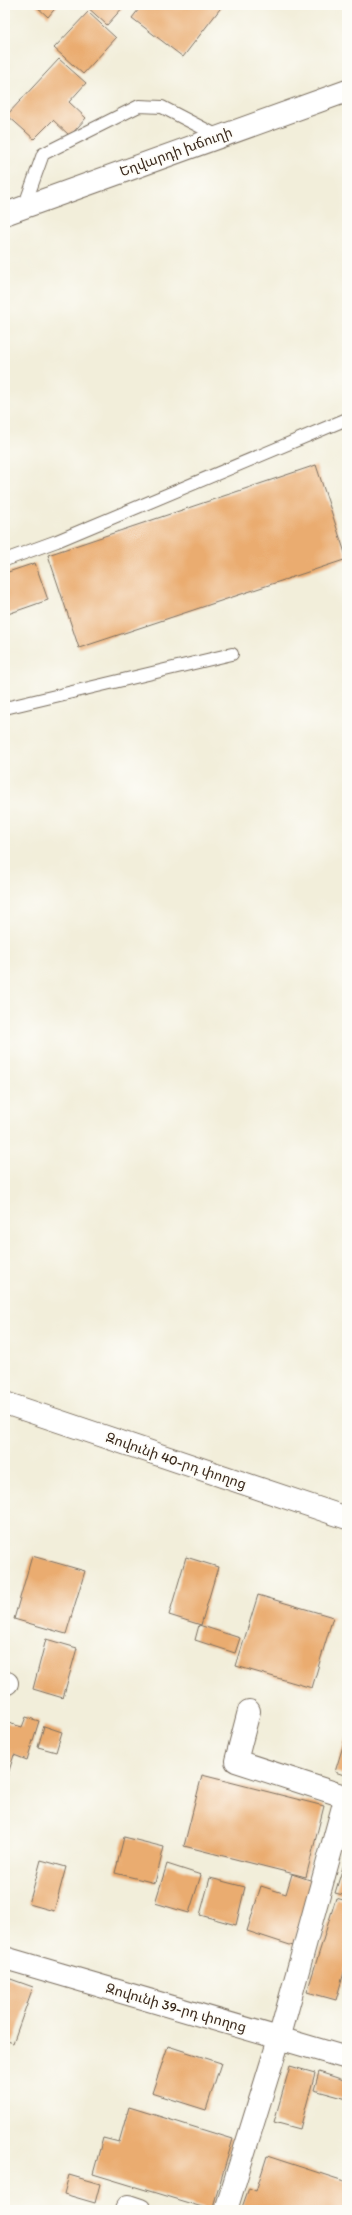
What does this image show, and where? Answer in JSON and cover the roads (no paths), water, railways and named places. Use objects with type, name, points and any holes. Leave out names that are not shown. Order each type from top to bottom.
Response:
[{"type":"street","name":"Եղվարդի խճուղի","points":[[14,210],[347,91]]},
{"type":"street","name":"Զովունի 40-րդ փողոց","points":[[5,1404],[347,1518]]},
{"type":"street","points":[[226,2210],[279,2039],[346,1797],[236,1761],[250,1711]]},
{"type":"street","name":"Զովունի 39-րդ փողոց","points":[[5,1958],[347,2058]]},
{"type":"street","points":[[126,2210],[128,2206],[140,2210]]},
{"type":"lane","points":[[14,210],[43,154],[139,106],[162,107],[220,137]]},
{"type":"lane","points":[[5,560],[64,538],[347,419]]},
{"type":"lane","points":[[5,708],[232,654]]}]
